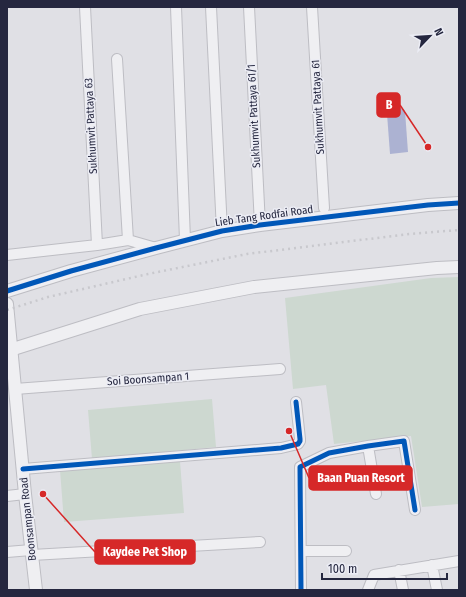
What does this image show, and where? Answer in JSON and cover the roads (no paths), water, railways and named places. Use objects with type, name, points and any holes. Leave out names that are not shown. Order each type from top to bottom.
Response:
[{"type":"street","name":"Sukhumvit Pattaya 63","points":[[85,7],[97,245]]},
{"type":"street","points":[[176,7],[185,240]]},
{"type":"street","points":[[211,7],[222,231]]},
{"type":"street","name":"Sukhumvit Pattaya 61/1","points":[[249,7],[260,225]]},
{"type":"street","name":"Sukhumvit Pattaya 61","points":[[312,7],[324,208]]},
{"type":"street","points":[[117,59],[128,240]]},
{"type":"street","name":"Lieb Tang Rodfai Road","points":[[7,292],[71,271],[222,231],[428,205],[459,203]]},
{"type":"street","points":[[7,255],[128,240],[156,248]]},
{"type":"street","points":[[9,350],[140,309],[254,287],[437,268],[459,268]]},
{"type":"street","name":"Boonsampan Road","points":[[7,304],[9,350],[15,389],[36,590]]},
{"type":"street","name":"Soi Boonsampan 1","points":[[15,389],[280,369]]},
{"type":"street","points":[[23,469],[281,448],[298,444],[300,438],[296,402]]},
{"type":"street","points":[[300,590],[300,467],[329,453],[404,441],[415,510]]},
{"type":"street","points":[[368,446],[376,494]]},
{"type":"street","points":[[7,496],[25,494]]},
{"type":"street","points":[[7,552],[260,542]]},
{"type":"street","points":[[300,551],[346,550]]},
{"type":"street","points":[[369,589],[374,575],[459,561]]},
{"type":"street","points":[[432,565],[437,590]]},
{"type":"street","points":[[399,570],[403,590]]},
{"type":"water","points":[[396,107],[405,111],[408,152],[390,154],[387,114]]},
{"type":"railway","points":[[7,310],[48,297],[148,274],[247,254],[409,234],[459,230]]},
{"type":"place","name":"B","points":[[428,147]]},
{"type":"place","name":"Baan Puan Resort","points":[[289,431]]},
{"type":"place","name":"Kaydee Pet Shop","points":[[43,494]]}]
